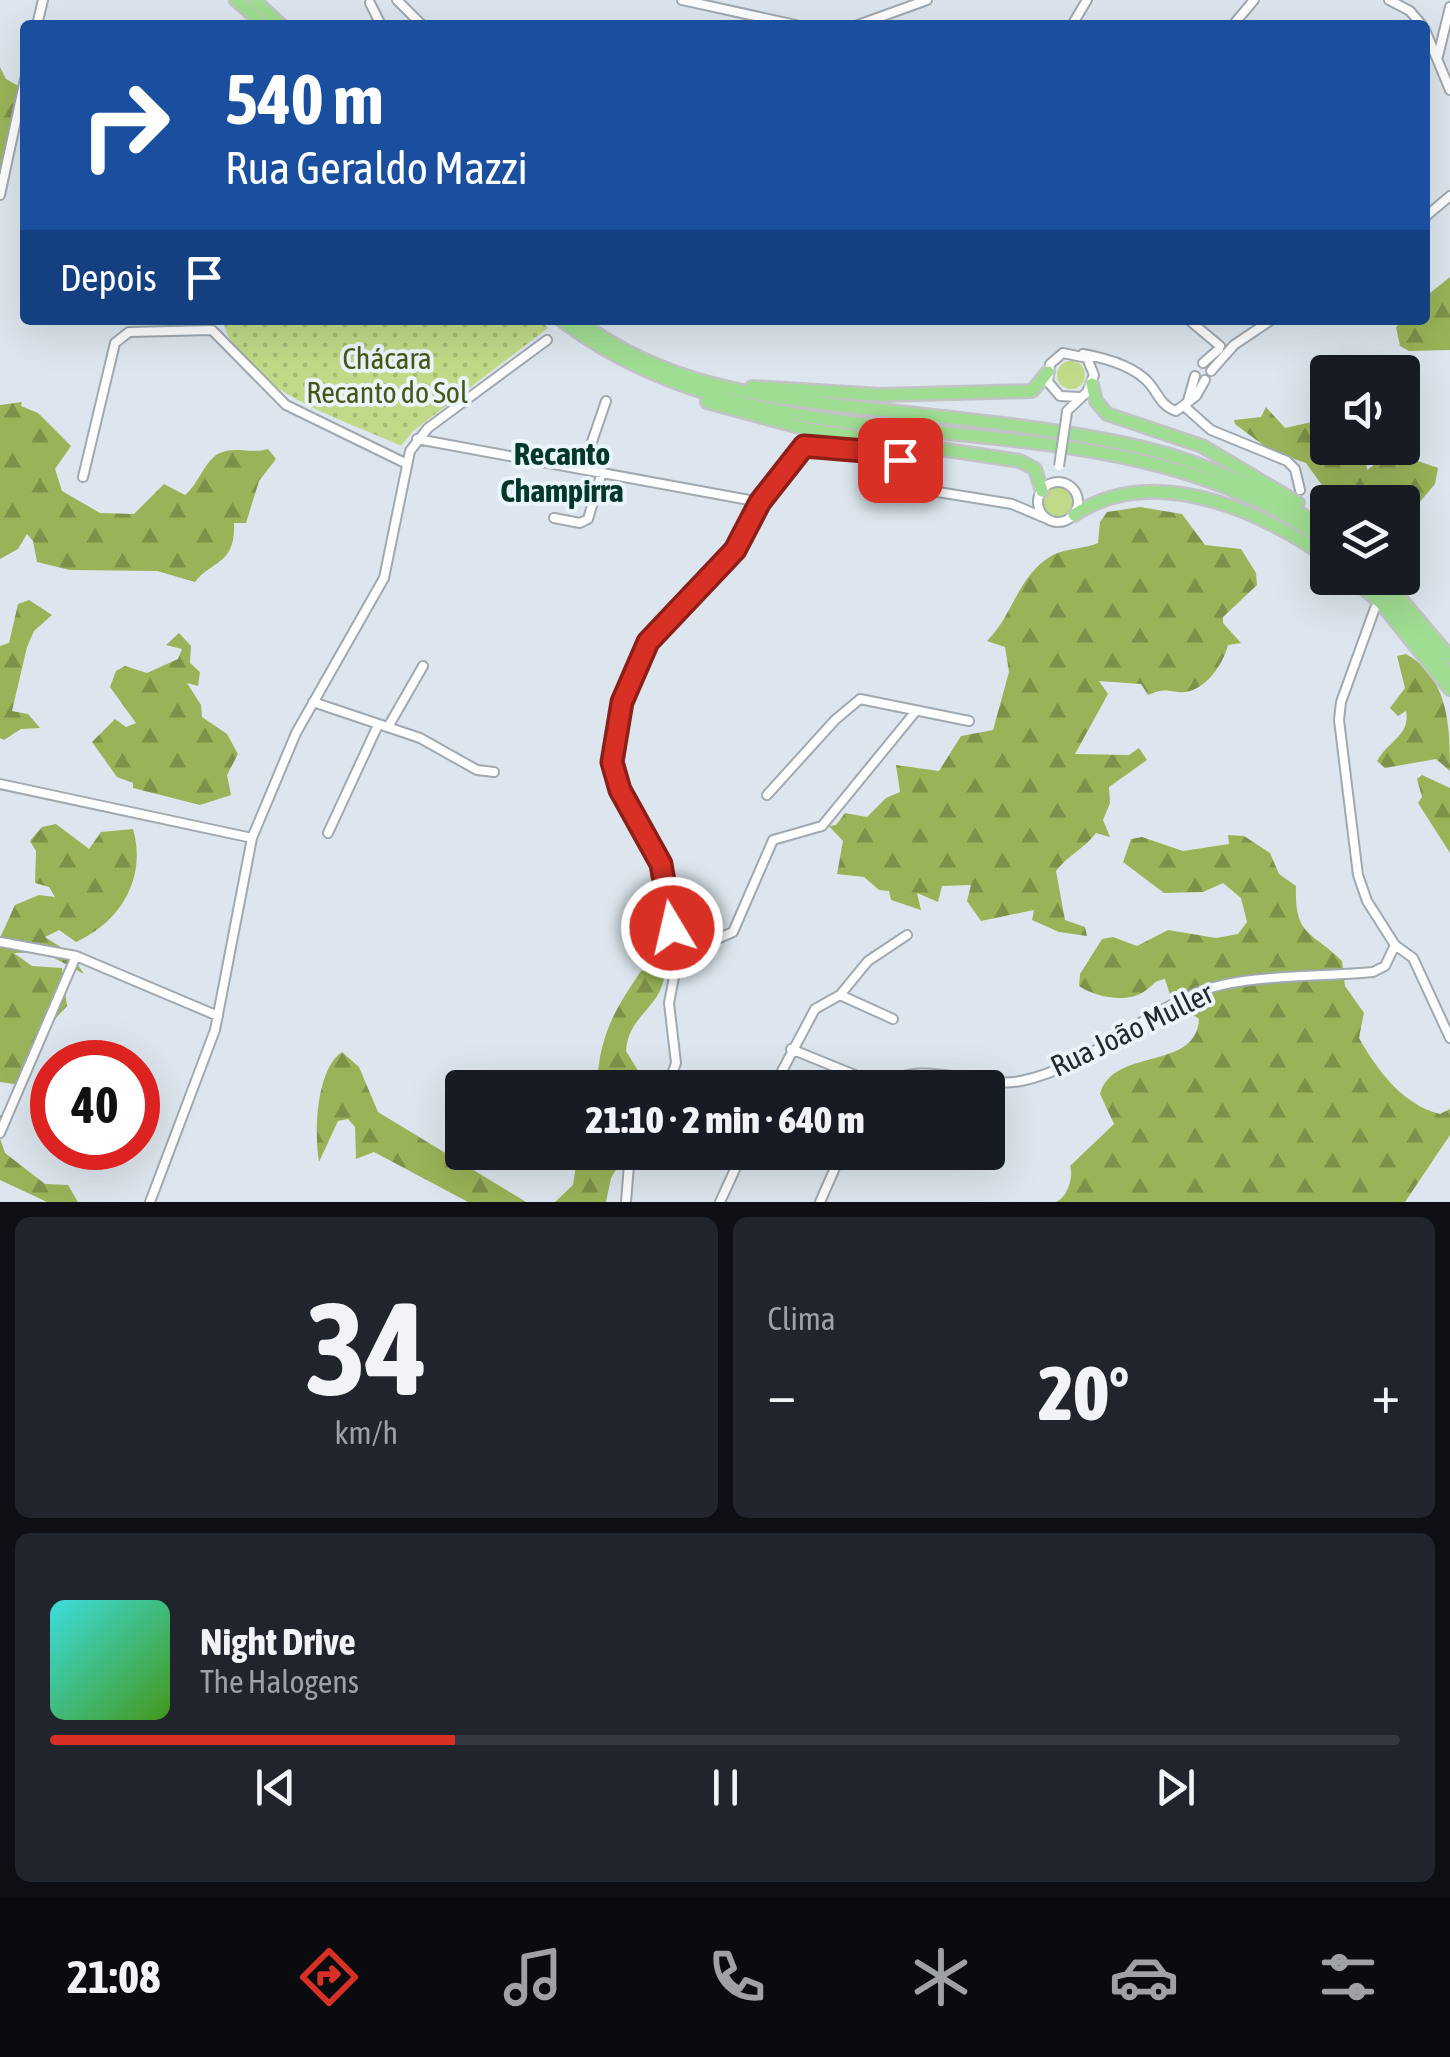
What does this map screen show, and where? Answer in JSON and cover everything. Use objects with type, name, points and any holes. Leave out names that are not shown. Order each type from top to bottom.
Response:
[{"type":"highway","points":[[236,0],[258,20]]},
{"type":"highway","points":[[254,0],[275,20]]},
{"type":"highway","points":[[567,325],[622,362],[788,411],[1093,450],[1163,464],[1242,493],[1310,533]]},
{"type":"highway","points":[[586,325],[724,408],[807,429],[1030,464],[1043,491]]},
{"type":"highway","points":[[682,382],[769,389],[975,395],[1032,391],[1048,372]]},
{"type":"highway","points":[[1093,379],[1096,401],[1106,414],[1202,446],[1285,494],[1310,514]]},
{"type":"highway","points":[[682,382],[743,394],[1040,431],[1148,449],[1240,480],[1310,519]]},
{"type":"highway","points":[[1074,515],[1106,497],[1133,492],[1196,498],[1267,520],[1310,547]]},
{"type":"highway","points":[[1373,595],[1450,689]]},
{"type":"highway","points":[[1384,595],[1405,616],[1450,677]]},
{"type":"highway","points":[[1398,595],[1450,657]]},
{"type":"street","points":[[397,0],[417,20]]},
{"type":"street","points":[[682,0],[765,20]]},
{"type":"street","points":[[882,20],[928,0]]},
{"type":"street","points":[[1237,20],[1254,0]]},
{"type":"street","points":[[1389,0],[1410,11],[1417,20]]},
{"type":"street","points":[[370,3],[378,20]]},
{"type":"street","points":[[1438,59],[1450,7]]},
{"type":"street","points":[[1430,42],[1450,90]]},
{"type":"street","points":[[0,196],[20,102]]},
{"type":"street","points":[[1430,212],[1450,196]]},
{"type":"street","points":[[1194,325],[1220,350]]},
{"type":"street","points":[[1203,363],[1264,325]]},
{"type":"street","points":[[83,477],[115,343],[129,332],[212,330],[286,405],[404,464]]},
{"type":"street","points":[[150,1202],[218,1016],[252,838],[313,702],[379,590],[390,564],[404,464],[417,439],[547,340]]},
{"type":"street","points":[[1211,371],[1220,350]]},
{"type":"street","points":[[1079,354],[1087,358],[1093,379]]},
{"type":"street","points":[[1067,412],[1053,390],[1048,372],[1056,358],[1079,354],[1122,368],[1148,383],[1170,410],[1186,405],[1205,380]]},
{"type":"street","points":[[1045,518],[1043,491],[1059,467],[1067,412],[1107,365],[1122,368]]},
{"type":"street","points":[[1186,405],[1194,376]]},
{"type":"street","points":[[1060,396],[1078,397]]},
{"type":"street","points":[[583,468],[606,401]]},
{"type":"street","points":[[1186,405],[1211,430],[1287,461],[1294,469],[1300,490]]},
{"type":"street","points":[[417,439],[760,502]]},
{"type":"street","points":[[673,1070],[670,1003],[678,956],[661,864],[615,774],[615,730],[639,656],[735,550],[760,502],[797,451],[810,444],[891,455],[932,490],[1012,504],[1060,522],[1074,515],[1078,499],[1059,467]]},
{"type":"street","points":[[554,518],[580,523],[588,519],[602,472]]},
{"type":"street","points":[[1012,504],[1043,491],[1070,486]]},
{"type":"street","points":[[1369,622],[1370,595]]},
{"type":"street","points":[[1381,603],[1369,622],[1341,702],[1340,732],[1358,874],[1367,901],[1395,946],[1412,958],[1450,1038]]},
{"type":"street","points":[[328,833],[383,726],[423,666]]},
{"type":"street","points":[[767,795],[854,702],[868,698],[968,721]]},
{"type":"street","points":[[313,702],[432,743],[477,770],[494,772]]},
{"type":"street","points":[[678,956],[734,932],[772,840],[822,826],[916,711]]},
{"type":"street","points":[[0,784],[252,838]]},
{"type":"street","points":[[781,1070],[815,1010],[840,995],[868,960],[906,935]]},
{"type":"street","points":[[0,943],[76,956],[218,1016]]},
{"type":"street","name":"Rua João Muller","points":[[1005,1082],[1031,1079],[1204,990],[1238,982],[1373,972],[1385,966],[1395,946]]},
{"type":"street","points":[[0,1133],[76,956]]},
{"type":"street","points":[[840,995],[893,1019]]},
{"type":"street","points":[[791,1049],[841,1070]]},
{"type":"street","points":[[626,1202],[629,1170]]},
{"type":"street","points":[[720,1202],[735,1170]]},
{"type":"street","points":[[820,1202],[834,1170]]},
{"type":"green space","points":[[0,67],[6,79],[20,87],[0,200]]},
{"type":"green space","points":[[1450,277],[1450,350],[1409,351],[1400,346],[1396,327],[1430,325],[1430,293]]},
{"type":"green space","name":"Chácara Recanto do Sol","points":[[225,325],[548,328],[413,431],[401,446],[296,399],[249,365],[232,344]]},
{"type":"green space","points":[[1071,361],[1081,365],[1085,375],[1081,385],[1071,389],[1061,385],[1057,375],[1061,365]]},
{"type":"green space","points":[[22,402],[21,406],[38,413],[71,446],[55,469],[62,491],[100,513],[134,514],[164,484],[185,495],[210,461],[226,451],[268,449],[276,459],[259,481],[246,523],[234,523],[227,555],[195,582],[157,571],[70,570],[37,562],[33,541],[27,534],[18,549],[0,559],[0,405]]},
{"type":"green space","points":[[1266,407],[1285,428],[1310,422],[1310,465],[1366,465],[1367,470],[1374,465],[1420,465],[1420,462],[1438,468],[1435,484],[1420,502],[1420,485],[1322,485],[1306,463],[1271,451],[1234,420],[1261,417]]},
{"type":"green space","points":[[1057,487],[1068,491],[1072,502],[1068,513],[1057,517],[1046,513],[1042,502],[1046,491]]},
{"type":"green space","points":[[1140,507],[1182,514],[1205,545],[1241,549],[1256,573],[1257,585],[1223,617],[1223,623],[1241,643],[1228,645],[1217,669],[1196,689],[1148,695],[1141,684],[1099,681],[1108,694],[1075,754],[1129,755],[1139,748],[1147,760],[1109,787],[1110,803],[1103,820],[1110,837],[1096,833],[1056,871],[1065,920],[1085,927],[1087,936],[1059,932],[1032,920],[1034,910],[981,921],[967,901],[971,885],[942,886],[938,902],[917,893],[921,910],[891,900],[889,891],[879,890],[864,877],[837,874],[843,841],[829,826],[836,825],[845,813],[867,817],[886,798],[900,792],[896,765],[939,771],[961,736],[993,730],[1009,672],[1005,647],[987,641],[1032,573],[1053,555],[1098,543],[1100,522],[1107,512]]},
{"type":"green space","points":[[29,600],[52,615],[34,631],[27,647],[12,711],[28,714],[40,728],[21,729],[4,740],[0,738],[0,646],[9,643],[18,604]]},
{"type":"green space","points":[[179,633],[191,646],[190,663],[200,672],[198,686],[187,683],[201,705],[202,717],[227,734],[238,754],[227,775],[231,795],[200,805],[133,788],[133,783],[117,777],[92,742],[115,719],[126,727],[136,723],[110,687],[116,671],[125,666],[147,673],[178,659],[182,649],[166,645]]},
{"type":"green space","points":[[1406,654],[1431,676],[1439,690],[1447,721],[1450,771],[1436,759],[1385,768],[1377,761],[1402,732],[1407,719],[1406,711],[1398,716],[1390,708],[1405,688],[1397,656]]},
{"type":"green space","points":[[1422,775],[1450,788],[1450,853],[1418,803],[1422,797],[1417,779]]},
{"type":"green space","points":[[56,824],[89,849],[101,832],[133,829],[136,864],[127,896],[106,923],[76,942],[59,930],[45,937],[70,953],[84,974],[43,952],[14,953],[32,966],[62,968],[67,1006],[40,1040],[30,1040],[30,1061],[14,1084],[0,1082],[0,938],[15,905],[39,895],[55,897],[49,887],[35,883],[36,851],[30,841],[42,827]]},
{"type":"green space","points":[[1228,835],[1244,836],[1270,853],[1279,874],[1296,886],[1302,924],[1342,961],[1345,986],[1364,1013],[1359,1038],[1383,1074],[1414,1103],[1440,1114],[1450,1109],[1450,1135],[1405,1202],[1056,1202],[1069,1187],[1070,1166],[1114,1124],[1100,1094],[1108,1079],[1121,1069],[1184,1046],[1194,1035],[1199,1019],[1172,1001],[1165,979],[1138,995],[1120,998],[1102,996],[1079,986],[1080,974],[1102,939],[1113,937],[1137,946],[1168,930],[1216,938],[1238,934],[1247,922],[1241,898],[1223,883],[1203,892],[1164,893],[1123,862],[1131,839],[1142,837],[1183,851],[1229,844]]},
{"type":"green space","points":[[654,970],[664,977],[657,997],[628,1039],[626,1051],[638,1070],[599,1070],[604,1039],[615,1013],[641,971]]},
{"type":"green space","points":[[342,1052],[359,1067],[378,1112],[445,1153],[445,1170],[473,1170],[526,1202],[468,1202],[374,1152],[356,1159],[355,1127],[348,1119],[338,1121],[319,1162],[319,1102],[333,1060]]},
{"type":"green space","points":[[0,1115],[6,1117],[0,1138]]},
{"type":"green space","points":[[0,1138],[5,1153],[45,1184],[68,1185],[78,1202],[47,1202],[0,1180]]},
{"type":"green space","points":[[575,1170],[616,1170],[606,1202],[555,1202],[573,1185]]},
{"type":"district","name":"Recanto Champirra","points":[[562,472]]},
{"type":"route","points":[[672,928],[661,864],[620,790],[612,762],[622,702],[639,656],[659,629],[735,550],[760,502],[797,451],[810,444],[877,452],[900,460]]}]
